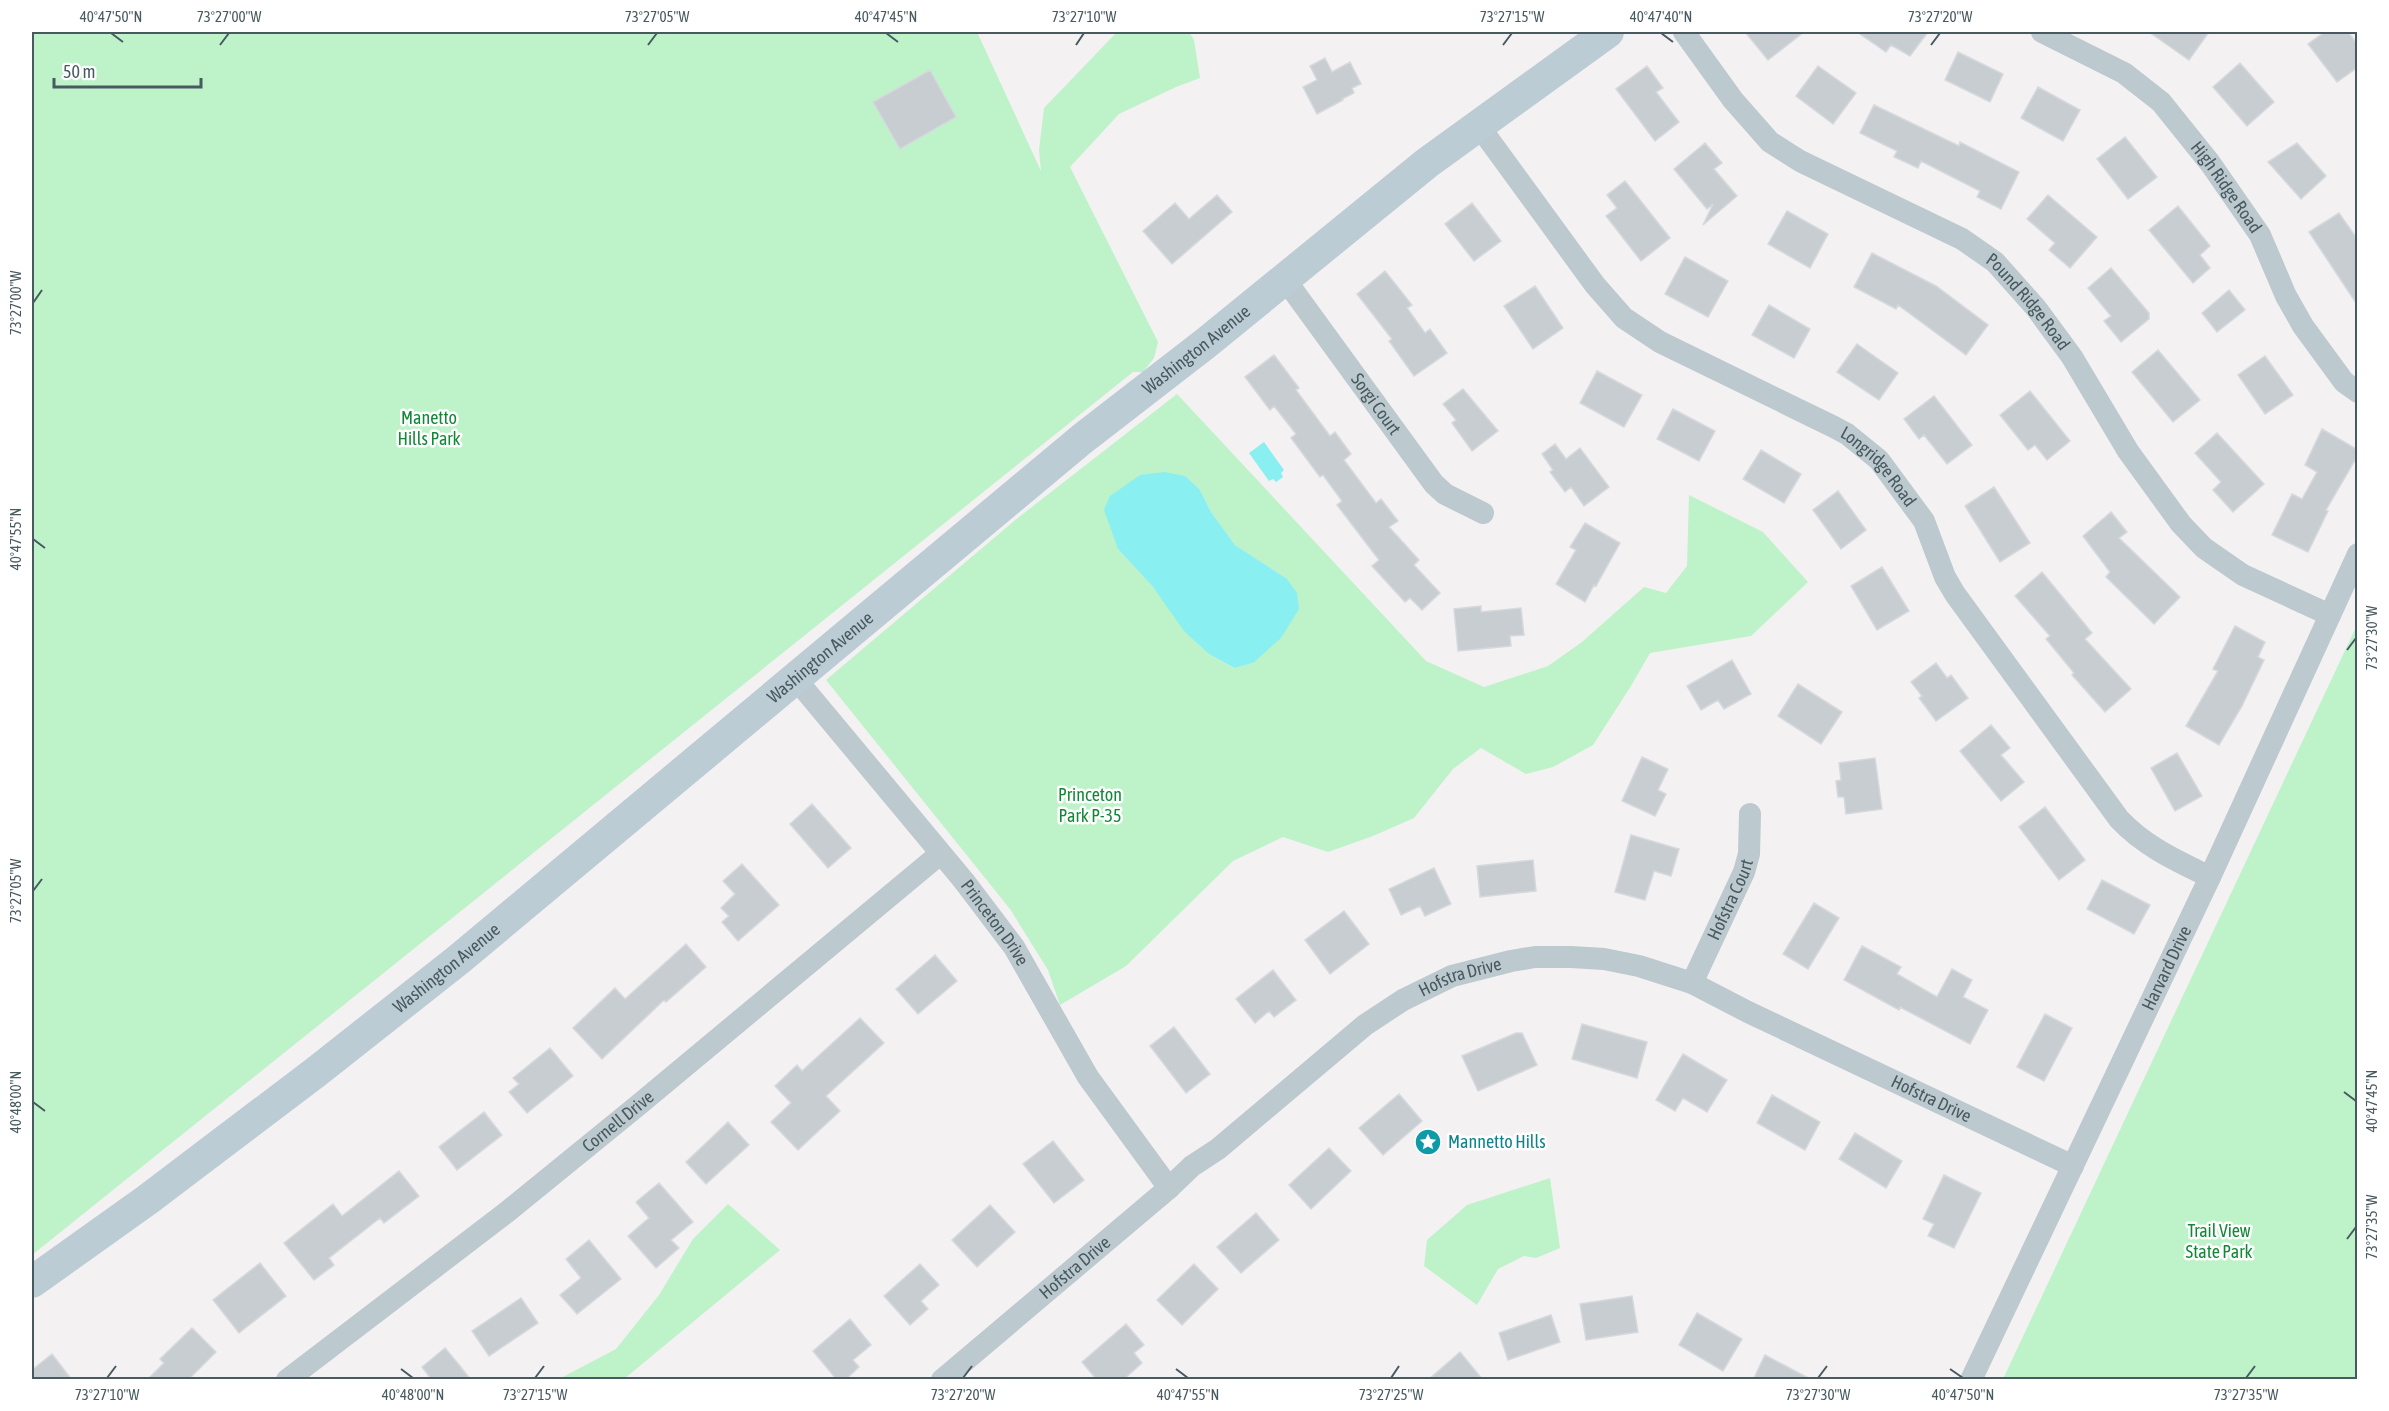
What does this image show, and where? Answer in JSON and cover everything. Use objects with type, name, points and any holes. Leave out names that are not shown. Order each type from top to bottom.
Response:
[{"type":"main road","name":"Washington Avenue","points":[[32,1282],[147,1200],[307,1079],[458,960],[1082,439],[1206,343],[1427,164],[1608,32]]},
{"type":"street","name":"Pound Ridge Road","points":[[1684,32],[1733,100],[1770,142],[1800,161],[1962,239],[1995,262],[2036,308],[2072,357],[2128,451],[2181,524],[2204,548],[2243,575],[2330,615]]},
{"type":"street","name":"High Ridge Road","points":[[2042,32],[2124,73],[2161,102],[2210,163],[2260,234],[2286,296],[2303,326],[2344,382],[2358,392]]},
{"type":"street","name":"Longridge Road","points":[[1479,126],[1595,285],[1624,318],[1660,342],[1847,434],[1879,460],[1924,521],[1945,577],[1955,594],[2119,819],[2130,831],[2153,848],[2210,877]]},
{"type":"street","name":"Sorgi Court","points":[[1284,278],[1434,484],[1445,494],[1483,513]]},
{"type":"street","name":"Harvard Drive","points":[[1971,1380],[2210,877],[2358,554]]},
{"type":"street","name":"Princeton Drive","points":[[795,678],[1014,947],[1088,1077],[1169,1188]]},
{"type":"street","name":"Hofstra Court","points":[[1692,983],[1744,873],[1749,854],[1750,814]]},
{"type":"street","name":"Cornell Drive","points":[[287,1380],[516,1205],[940,854]]},
{"type":"street","name":"Hofstra Drive","points":[[942,1380],[1192,1166],[1218,1149],[1365,1025],[1403,999],[1452,976],[1511,960],[1535,957],[1604,959],[1639,966],[1692,983],[2073,1166]]},
{"type":"green space","name":"Manetto Hills Park","points":[[32,32],[977,32],[1041,171],[1039,150],[1044,108],[1117,32],[1189,32],[1194,40],[1200,78],[1119,114],[1070,167],[1158,342],[1154,358],[1143,372],[1133,372],[32,1255]]},
{"type":"green space","name":"Princeton Park P-35","points":[[1177,394],[1426,661],[1484,687],[1548,666],[1582,642],[1644,587],[1666,593],[1687,566],[1689,495],[1763,532],[1808,582],[1751,636],[1650,653],[1593,745],[1553,767],[1526,774],[1481,748],[1453,769],[1414,818],[1328,852],[1283,837],[1233,861],[1126,966],[1060,1005],[1048,970],[1010,909],[826,680],[1019,517]],"holes":[[[1200,490],[1211,512],[1235,545],[1286,578],[1253,663],[1233,668],[1209,654],[1118,549]]]},
{"type":"green space","name":"Trail View State Park","points":[[2357,625],[2357,1379],[2003,1379]]},
{"type":"green space","points":[[1550,1178],[1560,1248],[1536,1258],[1524,1256],[1498,1269],[1477,1305],[1424,1266],[1427,1240],[1467,1205]]},
{"type":"green space","points":[[728,1204],[780,1250],[624,1379],[559,1379],[616,1349],[659,1295],[693,1239]]},
{"type":"water","points":[[1264,442],[1284,470],[1281,473],[1283,477],[1276,482],[1273,479],[1269,481],[1249,453]]},
{"type":"water","points":[[1164,472],[1185,476],[1200,490],[1211,512],[1235,545],[1286,578],[1297,593],[1299,609],[1281,638],[1253,663],[1234,668],[1209,654],[1184,631],[1153,587],[1118,549],[1104,510],[1110,496],[1140,475]]},
{"type":"building","points":[[1745,32],[1804,32],[1768,60]]},
{"type":"building","points":[[1857,32],[1928,32],[1910,56],[1891,45],[1886,52]]},
{"type":"building","points":[[2149,32],[2209,32],[2189,60]]},
{"type":"building","points":[[2325,32],[2348,32],[2358,45],[2358,67],[2337,82],[2308,44]]},
{"type":"building","points":[[1958,52],[2003,74],[1990,102],[1945,80]]},
{"type":"building","points":[[1325,58],[1332,72],[1350,62],[1361,84],[1352,88],[1354,93],[1317,114],[1303,87],[1317,80],[1310,66]]},
{"type":"building","points":[[2240,63],[2274,102],[2247,126],[2213,87]]},
{"type":"building","points":[[1647,66],[1663,88],[1656,92],[1679,122],[1655,141],[1616,89]]},
{"type":"building","points":[[1818,66],[1856,93],[1833,124],[1796,96]]},
{"type":"building","points":[[930,70],[956,117],[900,149],[873,102]]},
{"type":"building","points":[[2038,87],[2080,110],[2063,141],[2021,118]]},
{"type":"building","points":[[1874,105],[1959,146],[1960,142],[2019,172],[2001,209],[1977,197],[1980,191],[1921,161],[1918,168],[1894,157],[1897,151],[1860,133]]},
{"type":"building","points":[[2125,137],[2157,177],[2128,199],[2097,159]]},
{"type":"building","points":[[1705,143],[1722,163],[1714,169],[1737,196],[1703,225],[1713,204],[1707,209],[1674,169]]},
{"type":"building","points":[[2297,143],[2326,176],[2301,199],[2268,162]]},
{"type":"building","points":[[1625,181],[1670,238],[1641,261],[1606,216],[1617,208],[1607,195]]},
{"type":"building","points":[[1217,195],[1232,212],[1172,264],[1143,231],[1175,203],[1189,219]]},
{"type":"building","points":[[2048,195],[2097,237],[2070,268],[2049,250],[2055,243],[2027,219]]},
{"type":"building","points":[[1472,203],[1501,241],[1474,261],[1445,224]]},
{"type":"building","points":[[2178,206],[2210,246],[2200,255],[2210,268],[2193,283],[2149,230]]},
{"type":"building","points":[[1787,211],[1828,234],[1810,268],[1768,244]]},
{"type":"building","points":[[2339,213],[2358,240],[2358,306],[2309,232]]},
{"type":"building","points":[[1872,253],[1936,286],[1988,325],[1966,355],[1898,305],[1896,309],[1854,287]]},
{"type":"building","points":[[1685,257],[1728,281],[1708,317],[1665,294]]},
{"type":"building","points":[[2111,268],[2149,313],[2149,319],[2121,342],[2104,321],[2111,316],[2088,288]]},
{"type":"building","points":[[1385,271],[1412,305],[1407,308],[1425,333],[1430,329],[1447,353],[1414,376],[1389,341],[1392,339],[1357,294]]},
{"type":"building","points":[[1535,286],[1563,328],[1533,349],[1504,306]]},
{"type":"building","points":[[2229,290],[2245,310],[2217,332],[2202,313]]},
{"type":"building","points":[[1769,305],[1810,329],[1794,358],[1752,335]]},
{"type":"building","points":[[1857,344],[1898,373],[1879,400],[1837,372]]},
{"type":"building","points":[[2158,350],[2200,400],[2173,422],[2132,372]]},
{"type":"building","points":[[1274,355],[1299,388],[1296,390],[1330,436],[1335,432],[1351,454],[1344,460],[1376,503],[1381,499],[1398,521],[1389,527],[1419,560],[1414,565],[1440,593],[1422,610],[1410,598],[1405,602],[1372,566],[1379,560],[1337,505],[1342,501],[1323,475],[1320,477],[1291,438],[1296,434],[1274,406],[1270,410],[1245,377]]},
{"type":"building","points":[[2265,356],[2293,395],[2265,414],[2238,375]]},
{"type":"building","points":[[1597,371],[1642,395],[1624,427],[1580,403]]},
{"type":"building","points":[[1463,389],[1498,431],[1472,451],[1452,423],[1456,420],[1443,404]]},
{"type":"building","points":[[2030,391],[2070,441],[2047,460],[2035,445],[2028,450],[2000,415]]},
{"type":"building","points":[[1934,396],[1972,445],[1947,464],[1924,435],[1919,439],[1904,419]]},
{"type":"building","points":[[1673,409],[1715,431],[1699,461],[1657,439]]},
{"type":"building","points":[[2322,429],[2358,450],[2358,455],[2326,510],[2328,511],[2308,552],[2272,535],[2292,494],[2302,499],[2317,472],[2305,465]]},
{"type":"building","points":[[2217,433],[2264,484],[2233,512],[2213,490],[2221,482],[2195,453]]},
{"type":"building","points":[[1555,444],[1566,459],[1580,448],[1609,487],[1584,506],[1571,487],[1565,492],[1550,472],[1553,470],[1542,454]]},
{"type":"building","points":[[1761,450],[1801,474],[1784,503],[1743,479]]},
{"type":"building","points":[[1994,487],[2030,543],[2000,562],[1965,506]]},
{"type":"building","points":[[1838,491],[1866,530],[1841,549],[1813,510]]},
{"type":"building","points":[[2111,512],[2127,532],[2119,538],[2180,597],[2154,624],[2106,577],[2110,572],[2083,536]]},
{"type":"building","points":[[1585,523],[1620,543],[1585,602],[1556,584],[1576,550],[1570,547]]},
{"type":"building","points":[[1882,567],[1909,611],[1877,630],[1851,586]]},
{"type":"building","points":[[2042,572],[2092,633],[2085,639],[2131,689],[2105,712],[2072,675],[2074,673],[2046,639],[2050,636],[2015,596]]},
{"type":"building","points":[[1481,606],[1481,612],[1521,608],[1524,635],[1510,636],[1511,646],[1458,651],[1454,609]]},
{"type":"building","points":[[2235,626],[2265,642],[2258,657],[2264,660],[2242,706],[2219,745],[2186,726],[2218,671],[2213,669]]},
{"type":"building","points":[[1732,660],[1751,694],[1724,709],[1718,700],[1701,710],[1687,686]]},
{"type":"building","points":[[1936,663],[1947,678],[1951,675],[1968,698],[1936,721],[1919,698],[1922,696],[1911,682]]},
{"type":"building","points":[[1798,684],[1842,712],[1821,744],[1778,716]]},
{"type":"building","points":[[1991,725],[2010,748],[2001,755],[2024,782],[2001,801],[1960,751]]},
{"type":"building","points":[[2177,753],[2202,796],[2175,811],[2151,768]]},
{"type":"building","points":[[1642,757],[1668,769],[1658,790],[1666,794],[1655,816],[1622,801]]},
{"type":"building","points":[[1875,758],[1882,809],[1846,814],[1844,797],[1838,797],[1836,781],[1841,780],[1839,763]]},
{"type":"building","points":[[812,804],[851,848],[828,868],[790,824]]},
{"type":"building","points":[[2045,807],[2085,860],[2059,880],[2019,827]]},
{"type":"building","points":[[1631,835],[1679,849],[1671,876],[1654,871],[1645,900],[1615,892]]},
{"type":"building","points":[[1533,860],[1536,891],[1480,897],[1477,866]]},
{"type":"building","points":[[742,864],[779,905],[738,941],[722,922],[729,916],[721,908],[735,894],[723,881]]},
{"type":"building","points":[[1434,868],[1451,904],[1425,916],[1420,906],[1401,915],[1389,889]]},
{"type":"building","points":[[2102,880],[2150,905],[2134,934],[2087,909]]},
{"type":"building","points":[[1814,903],[1839,918],[1808,969],[1783,954]]},
{"type":"building","points":[[1344,911],[1369,944],[1330,974],[1305,940]]},
{"type":"building","points":[[686,944],[706,967],[666,1002],[664,1000],[602,1059],[573,1028],[615,988],[625,999]]},
{"type":"building","points":[[1862,946],[1901,967],[1897,974],[1937,997],[1952,969],[1972,980],[1963,997],[1988,1010],[1970,1044],[1900,1007],[1899,1010],[1844,980]]},
{"type":"building","points":[[935,955],[957,981],[918,1014],[896,989]]},
{"type":"building","points":[[1273,970],[1296,1000],[1274,1017],[1269,1011],[1255,1023],[1236,999]]},
{"type":"building","points":[[2045,1014],[2072,1028],[2044,1081],[2017,1067]]},
{"type":"building","points":[[860,1018],[884,1043],[826,1096],[840,1111],[798,1150],[771,1122],[791,1103],[775,1086],[797,1065],[802,1071]]},
{"type":"building","points":[[1582,1024],[1647,1042],[1637,1078],[1572,1059]]},
{"type":"building","points":[[1174,1027],[1210,1074],[1186,1093],[1150,1046]]},
{"type":"building","points":[[1516,1033],[1522,1033],[1537,1065],[1478,1091],[1462,1056]]},
{"type":"building","points":[[550,1048],[573,1076],[527,1113],[509,1092],[519,1084],[513,1078]]},
{"type":"building","points":[[1683,1054],[1727,1080],[1707,1112],[1683,1098],[1675,1111],[1656,1100]]},
{"type":"building","points":[[1399,1094],[1422,1121],[1383,1155],[1359,1128]]},
{"type":"building","points":[[1772,1095],[1820,1122],[1805,1150],[1757,1123]]},
{"type":"building","points":[[484,1112],[502,1135],[457,1170],[439,1147]]},
{"type":"building","points":[[728,1122],[749,1145],[706,1184],[686,1162]]},
{"type":"building","points":[[1855,1133],[1902,1161],[1886,1188],[1839,1159]]},
{"type":"building","points":[[1053,1141],[1084,1180],[1054,1203],[1023,1164]]},
{"type":"building","points":[[1329,1148],[1351,1171],[1311,1209],[1289,1185]]},
{"type":"building","points":[[399,1171],[419,1196],[384,1223],[380,1218],[329,1258],[334,1265],[314,1280],[284,1243],[333,1204],[342,1216]]},
{"type":"building","points":[[1944,1175],[1981,1193],[1954,1248],[1928,1236],[1934,1224],[1923,1219]]},
{"type":"building","points":[[659,1183],[693,1222],[671,1240],[679,1248],[656,1268],[628,1236],[649,1218],[636,1202]]},
{"type":"building","points":[[990,1205],[1015,1232],[977,1267],[952,1240]]},
{"type":"building","points":[[1256,1213],[1279,1240],[1241,1273],[1217,1247]]},
{"type":"building","points":[[589,1240],[621,1279],[577,1314],[560,1295],[581,1278],[566,1259]]},
{"type":"building","points":[[260,1263],[286,1296],[239,1333],[213,1300]]},
{"type":"building","points":[[920,1264],[939,1285],[921,1301],[928,1309],[910,1325],[884,1296]]},
{"type":"building","points":[[1194,1264],[1218,1289],[1182,1325],[1157,1300]]},
{"type":"building","points":[[1632,1296],[1638,1332],[1586,1340],[1580,1304]]},
{"type":"building","points":[[521,1298],[538,1323],[489,1356],[472,1331]]},
{"type":"building","points":[[1697,1313],[1742,1339],[1723,1371],[1679,1345]]},
{"type":"building","points":[[1551,1315],[1560,1342],[1508,1360],[1499,1333]]},
{"type":"building","points":[[850,1319],[871,1345],[853,1360],[859,1367],[845,1380],[837,1380],[813,1351]]},
{"type":"building","points":[[1126,1324],[1144,1345],[1134,1353],[1142,1363],[1123,1380],[1097,1380],[1082,1362]]},
{"type":"building","points":[[192,1328],[216,1352],[188,1380],[147,1380],[164,1363],[160,1359]]},
{"type":"building","points":[[445,1348],[471,1380],[432,1380],[422,1367]]},
{"type":"building","points":[[1460,1352],[1483,1380],[1428,1380]]},
{"type":"building","points":[[52,1354],[72,1380],[32,1380],[32,1370]]},
{"type":"building","points":[[1765,1355],[1812,1380],[1753,1380]]},
{"type":"place","name":"Mannetto Hills","points":[[1428,1142]]}]
